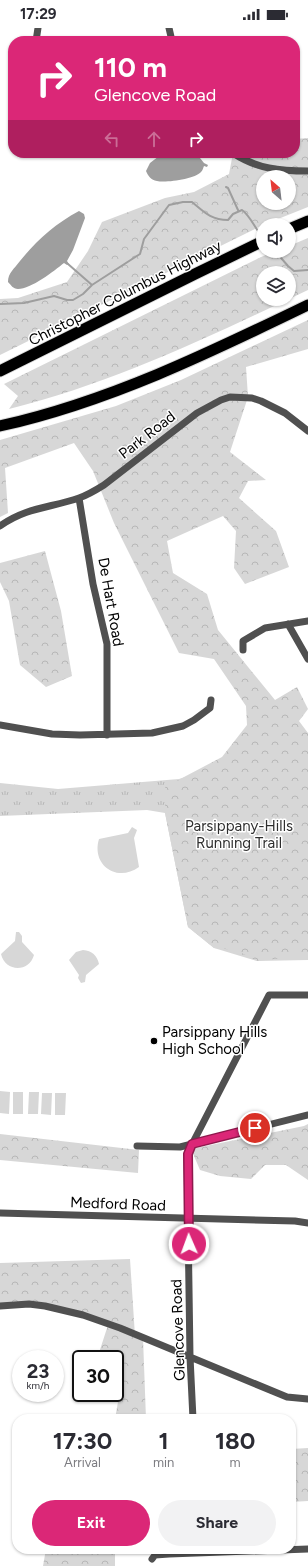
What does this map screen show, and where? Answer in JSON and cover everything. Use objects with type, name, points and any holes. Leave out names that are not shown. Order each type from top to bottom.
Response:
[{"type":"highway","points":[[296,226],[308,221]]},
{"type":"highway","name":"Christopher Columbus Highway","points":[[0,371],[256,244]]},
{"type":"highway","points":[[0,426],[118,390],[205,354],[308,305]]},
{"type":"street","points":[[243,158],[278,171],[308,171]]},
{"type":"street","name":"Park Road","points":[[0,526],[20,514],[33,509],[79,498],[104,485],[198,413],[221,400],[230,397],[242,397],[261,401],[285,413],[308,431]]},
{"type":"street","name":"De Hart Road","points":[[79,498],[93,584],[108,644],[107,735]]},
{"type":"street","points":[[243,650],[243,641],[256,632],[265,628],[308,621]]},
{"type":"street","points":[[288,624],[308,659]]},
{"type":"street","points":[[0,725],[52,734],[107,735],[152,733],[183,726],[194,720],[210,708],[211,700]]},
{"type":"street","name":"Glencove Road","points":[[193,1414],[190,1357],[188,1154],[269,995],[308,995]]},
{"type":"street","points":[[138,1146],[180,1147],[308,1115]]},
{"type":"street","name":"Medford Road","points":[[0,1213],[295,1221],[308,1223]]},
{"type":"street","points":[[0,1306],[29,1304],[83,1314],[287,1397],[308,1399]]},
{"type":"street","points":[[296,1549],[308,1549]]},
{"type":"street","points":[[152,1559],[156,1555],[166,1554]]},
{"type":"green space","points":[[308,138],[308,207],[280,218],[256,218],[256,228],[0,355],[0,299],[18,298],[67,282],[88,251],[102,222],[165,198],[194,192],[229,174],[232,158],[300,158],[300,139]]},
{"type":"green space","points":[[308,238],[308,290],[296,296],[296,266],[256,266],[256,306],[274,306],[162,357],[124,372],[86,386],[9,409],[18,396],[4,384],[259,258],[296,258],[296,243]]},
{"type":"green space","points":[[308,320],[308,349],[246,367],[248,397],[230,452],[266,480],[248,481],[239,498],[276,531],[289,567],[245,584],[234,568],[236,531],[223,516],[167,541],[173,573],[207,594],[218,630],[275,700],[297,687],[308,709],[299,721],[308,733],[308,955],[257,961],[236,950],[214,948],[188,927],[165,813],[165,787],[222,757],[247,725],[246,706],[214,659],[179,653],[114,523],[93,471],[74,443],[5,468],[8,513],[0,517],[0,440],[116,406],[181,380]]},
{"type":"green space","points":[[45,551],[61,611],[72,676],[46,687],[20,665],[9,601],[0,582],[0,563]]},
{"type":"green space","name":"Parsippany-Hills Running Trail","points":[[233,763],[308,777],[308,960],[257,961],[214,948],[188,927],[165,813],[147,810],[0,816],[0,783],[58,789],[179,779]]},
{"type":"green space","points":[[132,827],[137,830],[134,838],[139,867],[122,873],[108,869],[102,864],[99,857],[99,839],[128,833]]},
{"type":"green space","points":[[16,932],[19,932],[22,936],[22,942],[34,955],[27,965],[17,968],[7,964],[3,960],[1,954],[15,941]]},
{"type":"green space","points":[[83,950],[94,954],[99,964],[86,975],[85,982],[81,983],[78,978],[79,975],[69,960],[76,952]]},
{"type":"green space","points":[[0,1091],[10,1092],[9,1114],[0,1113]]},
{"type":"green space","points":[[13,1092],[23,1092],[23,1114],[13,1114]]},
{"type":"green space","points":[[29,1092],[39,1092],[38,1114],[28,1114]]},
{"type":"green space","points":[[42,1093],[52,1093],[51,1115],[41,1114]]},
{"type":"green space","points":[[55,1093],[66,1093],[65,1115],[55,1115]]},
{"type":"green space","points":[[308,1124],[308,1180],[286,1165],[265,1165],[251,1179],[220,1176],[200,1170],[191,1149],[304,1126]]},
{"type":"green space","points":[[0,1134],[139,1150],[138,1173],[0,1160]]},
{"type":"green space","points":[[130,1259],[135,1336],[143,1338],[146,1414],[116,1414],[118,1402],[124,1402],[124,1350],[100,1350],[108,1325],[58,1307],[0,1305],[0,1263]]},
{"type":"green space","points":[[308,1448],[308,1501],[296,1502],[296,1449]]},
{"type":"green space","points":[[45,1554],[115,1554],[115,1566],[43,1566]]},
{"type":"shaded area","points":[[156,158],[200,158],[208,165],[207,167],[204,166],[202,171],[193,177],[180,180],[161,181],[153,180],[148,175],[146,171],[150,163]]},
{"type":"shaded area","points":[[79,211],[84,214],[85,218],[73,250],[67,261],[69,264],[67,265],[64,263],[42,279],[29,286],[18,289],[12,287],[8,282],[9,276],[26,253],[54,227]]},
{"type":"waterway","points":[[226,187],[228,188],[238,210]]},
{"type":"waterway","points":[[0,304],[24,303],[54,296],[67,300],[73,300],[83,294],[92,285],[140,254],[144,239],[169,205],[192,202],[208,215],[222,220],[228,220],[233,214],[242,210],[256,228]]},
{"type":"waterway","points":[[281,258],[294,271],[308,270]]},
{"type":"waterway","points":[[68,264],[92,285]]},
{"type":"place","name":"Parsippany Hills High School","points":[[154,1041]]},
{"type":"route","points":[[189,1244],[188,1154],[192,1144],[255,1128]]}]
